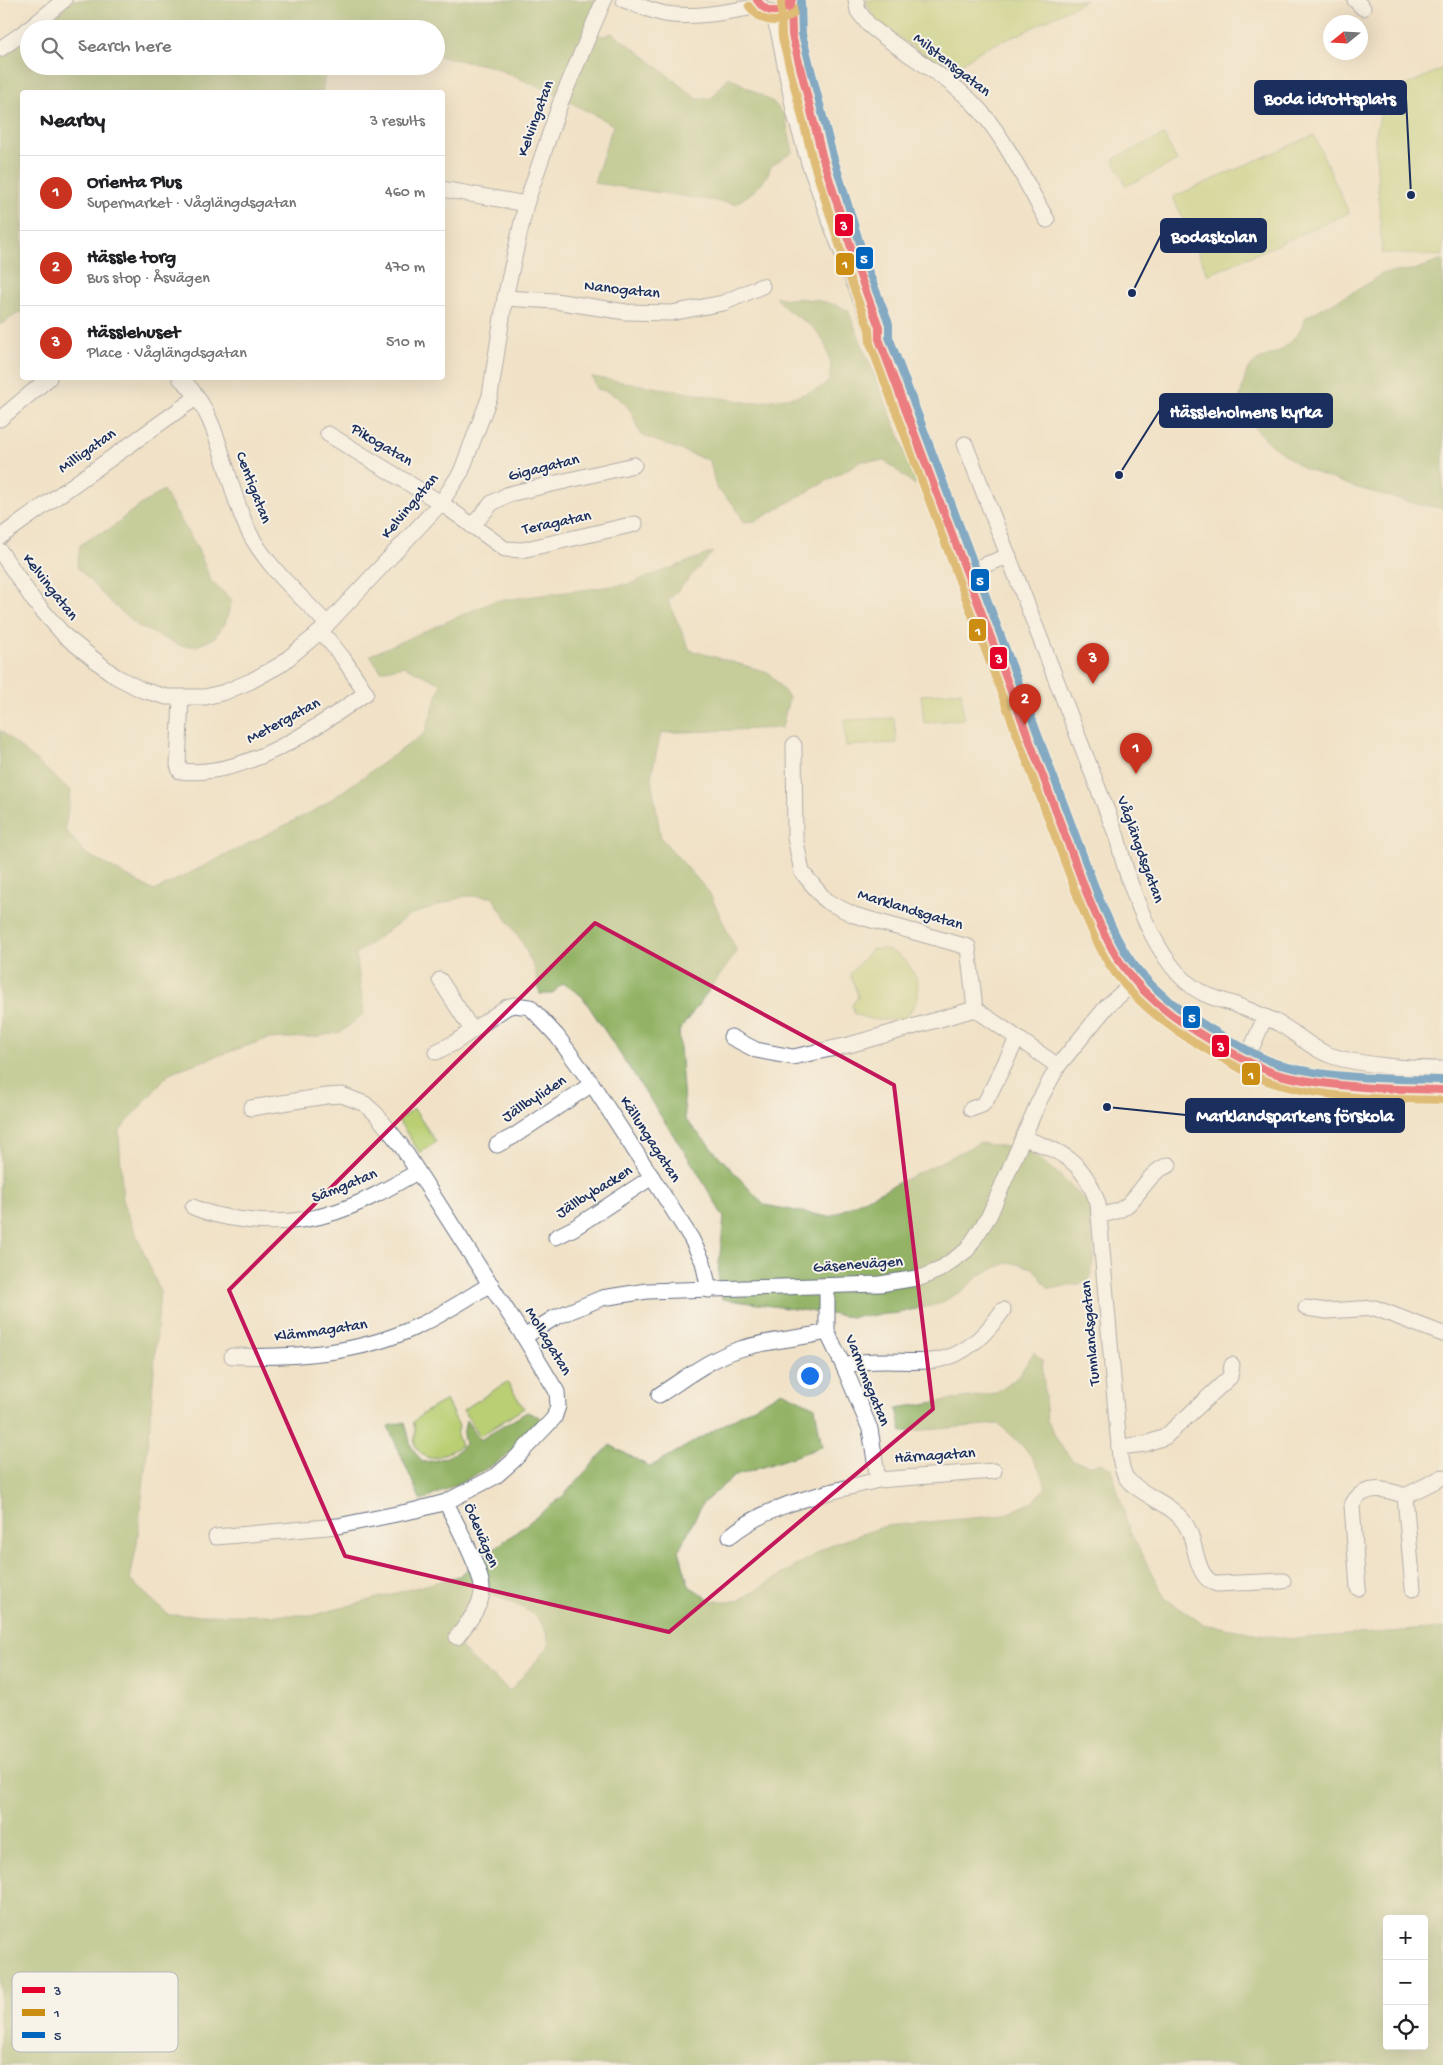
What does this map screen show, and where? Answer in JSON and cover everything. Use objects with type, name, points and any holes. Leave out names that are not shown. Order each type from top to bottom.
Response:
[{"type":"street","points":[[40,20],[64,0]]},
{"type":"street","name":"Kelvingatan","points":[[0,551],[34,601],[65,636],[115,676],[142,690],[167,697],[206,697],[225,692],[251,681],[280,665],[324,628],[441,503],[461,472],[490,396],[505,298],[526,204],[561,101],[604,0]]},
{"type":"street","points":[[624,0],[650,10],[680,16],[706,15],[762,6],[780,12],[791,1]]},
{"type":"street","points":[[729,10],[746,0]]},
{"type":"street","name":"Milstensgatan","points":[[856,0],[858,10],[869,25],[963,94],[981,112],[994,128],[1047,220]]},
{"type":"street","points":[[791,1],[792,35],[823,159],[858,273],[879,327],[879,339]]},
{"type":"street","points":[[762,6],[775,21],[779,34],[795,115],[818,191],[872,328],[879,339],[968,571],[1090,902],[1114,952],[1135,982],[1160,1007],[1180,1023],[1246,1061],[1283,1076],[1316,1082],[1377,1089],[1443,1090]]},
{"type":"street","points":[[0,49],[20,35]]},
{"type":"street","points":[[445,190],[526,204]]},
{"type":"street","name":"Nanogatan","points":[[505,298],[555,301],[626,312],[671,313],[723,303],[762,286]]},
{"type":"street","points":[[0,419],[47,380]]},
{"type":"street","name":"Centigatan","points":[[183,380],[197,397],[209,421],[234,497],[250,534],[269,562],[324,628]]},
{"type":"street","name":"Milligatan","points":[[0,537],[197,397]]},
{"type":"street","name":"Pikogatan","points":[[328,434],[441,503]]},
{"type":"street","name":"Våglängdsgatan","points":[[965,444],[1118,837],[1123,860],[1156,941],[1171,967],[1182,979],[1197,990],[1211,997],[1242,1007],[1288,1028],[1310,1046],[1344,1060],[1443,1069]]},
{"type":"street","name":"Gigagatan","points":[[472,526],[492,503],[509,494],[634,465]]},
{"type":"street","name":"Teragatan","points":[[441,503],[505,550],[522,550],[635,524]]},
{"type":"street","points":[[968,571],[1009,556]]},
{"type":"street","name":"Metergatan","points":[[181,698],[178,765],[180,771],[217,770],[247,761],[279,748],[323,724],[366,693],[324,628]]},
{"type":"street","name":"Marklandsgatan","points":[[794,745],[795,837],[802,872],[826,901],[854,915],[968,946],[975,1009]]},
{"type":"street","points":[[440,980],[472,1030]]},
{"type":"street","name":"Gäsenevägen","points":[[524,1337],[554,1318],[602,1298],[647,1291],[901,1282],[923,1277],[940,1270],[967,1250],[989,1216],[1039,1101],[1058,1066],[1108,1005],[1135,982]]},
{"type":"street","name":"Källungagatan","points":[[436,1052],[454,1043],[507,1007],[514,1005],[530,1007],[542,1019],[592,1084],[699,1251],[707,1273],[709,1290]]},
{"type":"street","points":[[731,1037],[756,1050],[793,1057],[849,1045],[975,1009],[1058,1066]]},
{"type":"street","points":[[1246,1061],[1264,1017]]},
{"type":"street","points":[[971,1109],[982,1105],[986,1101],[1017,1039]]},
{"type":"street","name":"Jällbyliden","points":[[497,1144],[521,1131],[592,1084]]},
{"type":"street","name":"Mollagatan","points":[[216,1537],[338,1526],[446,1502],[496,1476],[519,1456],[554,1418],[558,1406],[557,1392],[491,1284],[400,1144],[376,1114],[354,1098],[342,1095],[250,1108]]},
{"type":"street","name":"Tunnlandsgatan","points":[[1024,1138],[1067,1157],[1075,1163],[1090,1182],[1098,1204],[1119,1447],[1122,1468],[1127,1479],[1170,1508],[1190,1530],[1201,1572],[1210,1582],[1217,1584],[1282,1581]]},
{"type":"street","points":[[1099,1216],[1126,1206],[1160,1168],[1169,1165]]},
{"type":"street","name":"Sämgatan","points":[[193,1207],[213,1216],[266,1223],[308,1221],[373,1198],[417,1172]]},
{"type":"street","name":"Jällbybacken","points":[[556,1237],[574,1228],[652,1178]]},
{"type":"street","name":"Klämmagatan","points":[[232,1356],[270,1357],[304,1354],[374,1343],[443,1314],[491,1284]]},
{"type":"street","name":"Varnumsgatan","points":[[827,1286],[827,1332],[844,1367],[870,1430],[878,1480]]},
{"type":"street","points":[[1306,1308],[1327,1311],[1375,1308],[1443,1334]]},
{"type":"street","points":[[844,1367],[851,1364],[878,1361],[938,1360],[964,1350],[991,1327],[1003,1310]]},
{"type":"street","points":[[659,1395],[724,1356],[738,1350],[761,1343],[827,1332]]},
{"type":"street","points":[[1119,1447],[1145,1444],[1165,1437],[1230,1377],[1232,1365]]},
{"type":"street","name":"Härnagatan","points":[[878,1480],[994,1471]]},
{"type":"street","points":[[1358,1588],[1352,1505],[1356,1497],[1362,1493],[1383,1488],[1405,1496],[1443,1477]]},
{"type":"street","points":[[730,1536],[764,1513],[823,1494],[878,1480]]},
{"type":"street","points":[[1405,1496],[1413,1589]]},
{"type":"street","name":"Ödevägen","points":[[446,1502],[479,1572],[483,1590],[473,1617],[457,1637]]},
{"type":"highlighted area","points":[[595,923],[894,1085],[933,1409],[669,1632],[345,1556],[229,1290]]},
{"type":"green space","points":[[73,0],[601,0],[587,30],[603,36],[612,33],[639,52],[697,99],[712,98],[729,77],[773,102],[785,116],[793,152],[771,166],[762,184],[736,204],[594,183],[613,125],[553,93],[490,66],[445,58],[445,20],[52,20]]},
{"type":"green space","points":[[866,0],[1086,0],[1022,33],[983,49],[950,72],[876,22]]},
{"type":"green space","points":[[20,44],[20,75],[325,75],[322,90],[20,90],[20,312],[0,325],[0,58]]},
{"type":"green space","points":[[1443,68],[1443,256],[1382,253],[1375,137],[1384,100],[1398,94],[1400,88]]},
{"type":"green space","points":[[1164,135],[1177,161],[1126,186],[1113,159]]},
{"type":"green space","points":[[1314,135],[1349,213],[1208,275],[1173,197]]},
{"type":"green space","points":[[1443,260],[1443,508],[1421,505],[1354,487],[1303,468],[1271,445],[1237,408],[1247,370],[1257,361],[1281,350],[1298,334],[1306,317],[1366,285],[1382,273],[1413,270]]},
{"type":"green space","points":[[775,296],[817,300],[848,310],[917,480],[915,485],[885,461],[862,461],[756,521],[744,522],[734,505],[716,488],[710,461],[641,435],[626,404],[612,394],[597,389],[592,377],[752,403],[798,396],[818,389],[829,382],[831,365],[825,344],[814,328],[786,309]]},
{"type":"green space","points":[[163,490],[197,547],[211,581],[232,600],[225,624],[213,639],[197,646],[181,646],[138,626],[108,600],[77,567],[80,545],[110,529],[129,513]]},
{"type":"green space","points":[[713,552],[668,601],[690,650],[768,672],[789,697],[782,728],[661,733],[651,777],[661,838],[709,892],[737,952],[679,1031],[685,1119],[764,1205],[829,1217],[979,1143],[1025,1149],[1056,1172],[1089,1204],[1094,1257],[1089,1282],[1049,1289],[1033,1268],[1009,1262],[980,1275],[962,1291],[939,1304],[898,1313],[851,1317],[722,1299],[718,1273],[724,1218],[695,1168],[582,996],[563,983],[552,994],[540,994],[535,970],[522,942],[492,897],[465,896],[408,916],[356,954],[364,1014],[341,1032],[315,1037],[267,1039],[171,1072],[119,1131],[123,1203],[160,1291],[150,1424],[137,1544],[130,1580],[169,1615],[314,1615],[459,1576],[562,1497],[610,1445],[650,1467],[782,1391],[815,1407],[822,1447],[733,1477],[702,1504],[679,1550],[689,1586],[712,1601],[738,1601],[830,1545],[885,1526],[1004,1515],[1034,1501],[1046,1487],[1038,1467],[1022,1445],[998,1424],[902,1432],[897,1408],[995,1393],[1018,1377],[1034,1352],[1042,1360],[1047,1420],[1059,1443],[1073,1461],[1091,1465],[1101,1463],[1111,1468],[1130,1532],[1165,1598],[1203,1624],[1290,1639],[1443,1628],[1443,2065],[0,2065],[0,730],[71,791],[65,829],[85,853],[154,891],[319,808],[425,733],[441,684],[404,666],[381,671],[370,655],[494,601],[629,584]],"holes":[[[482,1590],[525,1609],[542,1624],[547,1634],[549,1646],[510,1691],[471,1659],[452,1636]]]},
{"type":"green space","points":[[961,691],[964,719],[924,723],[921,695]]},
{"type":"green space","points":[[894,718],[897,743],[846,746],[844,720]]},
{"type":"green space","points":[[872,949],[884,949],[898,955],[914,974],[919,989],[918,997],[915,1005],[906,1017],[880,1020],[855,1014],[852,1005],[858,997],[850,974]]},
{"type":"green space","points":[[414,1109],[436,1142],[420,1153],[398,1120]]},
{"type":"green space","points":[[507,1382],[524,1408],[480,1436],[463,1410]]},
{"type":"green space","points":[[446,1400],[459,1426],[457,1435],[461,1446],[438,1457],[428,1458],[421,1453],[415,1444],[413,1422],[425,1412]]},
{"type":"green space","points":[[527,1412],[542,1418],[506,1457],[466,1480],[421,1501],[388,1426],[405,1422],[411,1446],[422,1462],[440,1459],[451,1455],[461,1448],[465,1444],[463,1435],[466,1420],[480,1440]]},
{"type":"transit line","name":"3","points":[[757,0],[770,11],[779,11],[792,0]]},
{"type":"transit line","name":"1","points":[[781,2],[782,37],[813,161],[849,276],[869,329],[870,343],[1081,906],[1105,957],[1126,987],[1151,1012],[1179,1033],[1209,1051],[1265,1080],[1300,1090],[1340,1096],[1443,1100]]},
{"type":"transit line","name":"3","points":[[791,2],[792,35],[823,159],[859,273],[879,327],[879,339],[1090,902],[1113,951],[1134,980],[1158,1004],[1185,1024],[1262,1069],[1284,1076],[1323,1083],[1443,1090]]},
{"type":"transit line","name":"5","points":[[801,2],[802,34],[833,156],[868,270],[889,324],[889,337],[1099,898],[1122,947],[1153,987],[1191,1017],[1251,1052],[1271,1061],[1284,1066],[1323,1074],[1383,1079],[1443,1080]]},
{"type":"transit line","name":"1","points":[[749,6],[761,17],[774,21],[788,17],[800,6]]},
{"type":"place","name":"Boda idrottsplats","points":[[1411,195]]},
{"type":"place","name":"Bodaskolan","points":[[1132,293]]},
{"type":"place","name":"Hässleholmens kyrka","points":[[1119,475]]},
{"type":"place","name":"Hässlehuset","points":[[1093,684]]},
{"type":"place","name":"Hässle torg","points":[[1025,725]]},
{"type":"place","name":"Orienta Plus","points":[[1136,774]]},
{"type":"place","name":"Marklandsparkens förskola","points":[[1107,1107]]}]
